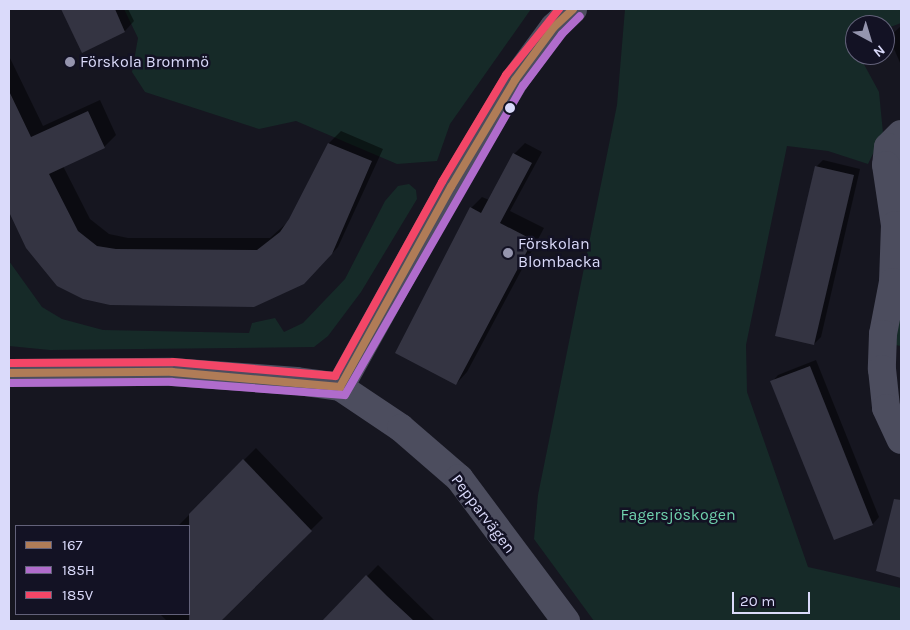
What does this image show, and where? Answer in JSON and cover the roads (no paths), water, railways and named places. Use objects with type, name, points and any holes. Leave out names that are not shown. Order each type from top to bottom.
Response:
[{"type":"street","points":[[340,387],[450,187],[510,88],[554,27],[573,9]]},
{"type":"street","points":[[901,134],[888,147],[886,165],[895,225],[893,282],[883,334],[882,369],[886,408],[901,440]]},
{"type":"street","name":"Pepparvägen","points":[[9,373],[172,372],[297,380],[340,387],[401,428],[459,478],[566,621]]},
{"type":"place","name":"Förskola Brommö","points":[[70,62]]},
{"type":"place","name":"Förskolan Blombacka","points":[[508,253]]},
{"type":"park label","name":"Fagersjöskogen","points":[[678,515]]}]
